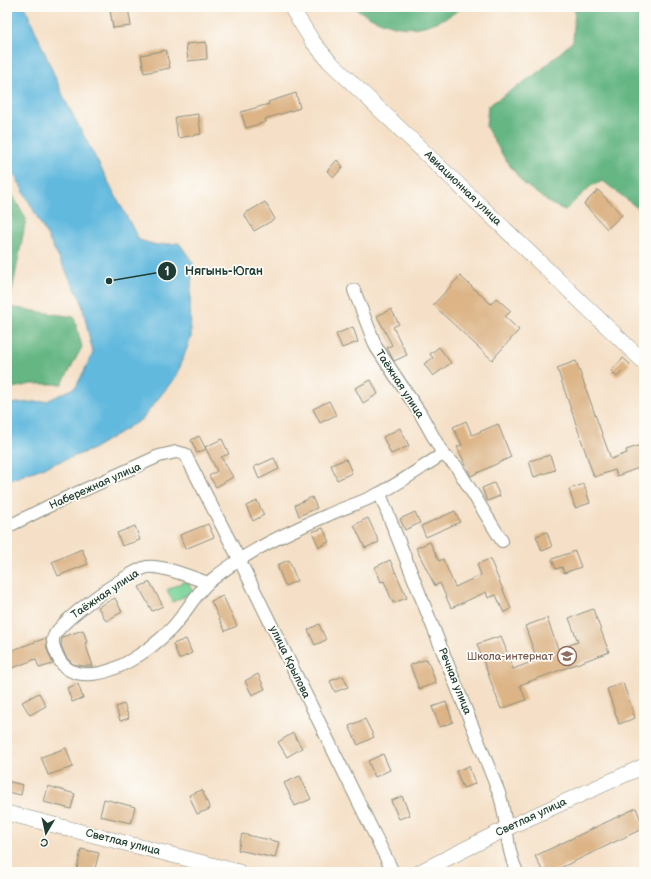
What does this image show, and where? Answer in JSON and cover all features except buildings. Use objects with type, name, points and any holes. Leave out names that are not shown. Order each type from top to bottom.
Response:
[{"type":"street","name":"Авиационная улица","points":[[291,7],[313,42],[329,61],[644,362]]},
{"type":"street","name":"Таёжная улица","points":[[354,290],[376,347],[420,413],[443,454],[456,466],[502,541]]},
{"type":"street","name":"Набережная улица","points":[[7,528],[55,503],[159,456],[176,452],[185,454]]},
{"type":"street","name":"улица Крылова","points":[[185,454],[239,559],[393,872]]},
{"type":"street","name":"Таёжная улица","points":[[208,583],[160,568],[148,567],[135,571],[81,608],[65,621],[56,632],[53,639],[56,653],[65,669],[83,675],[99,674],[117,668],[145,651],[169,631],[208,583],[255,548],[328,514],[380,494],[443,454]]},
{"type":"street","name":"Речная улица","points":[[380,494],[499,793],[507,828],[509,852],[517,872]]},
{"type":"street","name":"Светлая улица","points":[[420,872],[507,828],[644,766]]},
{"type":"street","name":"Светлая улица","points":[[7,813],[239,872]]},
{"type":"green space","points":[[353,7],[463,7],[434,23],[421,27],[408,28],[382,22]]},
{"type":"green space","points":[[575,7],[644,7],[644,213],[603,181],[591,186],[565,210],[551,204],[523,183],[505,159],[486,127],[488,106],[539,72],[573,41]]},
{"type":"green space","points":[[7,185],[26,219],[9,307],[74,317],[82,347],[62,384],[32,384],[7,389]]},
{"type":"green space","points":[[187,580],[193,592],[173,602],[167,590]]},
{"type":"water","points":[[7,7],[25,7],[65,100],[139,240],[156,245],[179,243],[193,263],[190,302],[191,337],[177,375],[142,419],[91,450],[7,481],[7,404],[47,401],[76,387],[93,353],[81,300],[7,160]]},
{"type":"place","name":"Нягынь-Юган","points":[[109,281]]},
{"type":"place","name":"Школа-интернат","points":[[567,656]]}]
